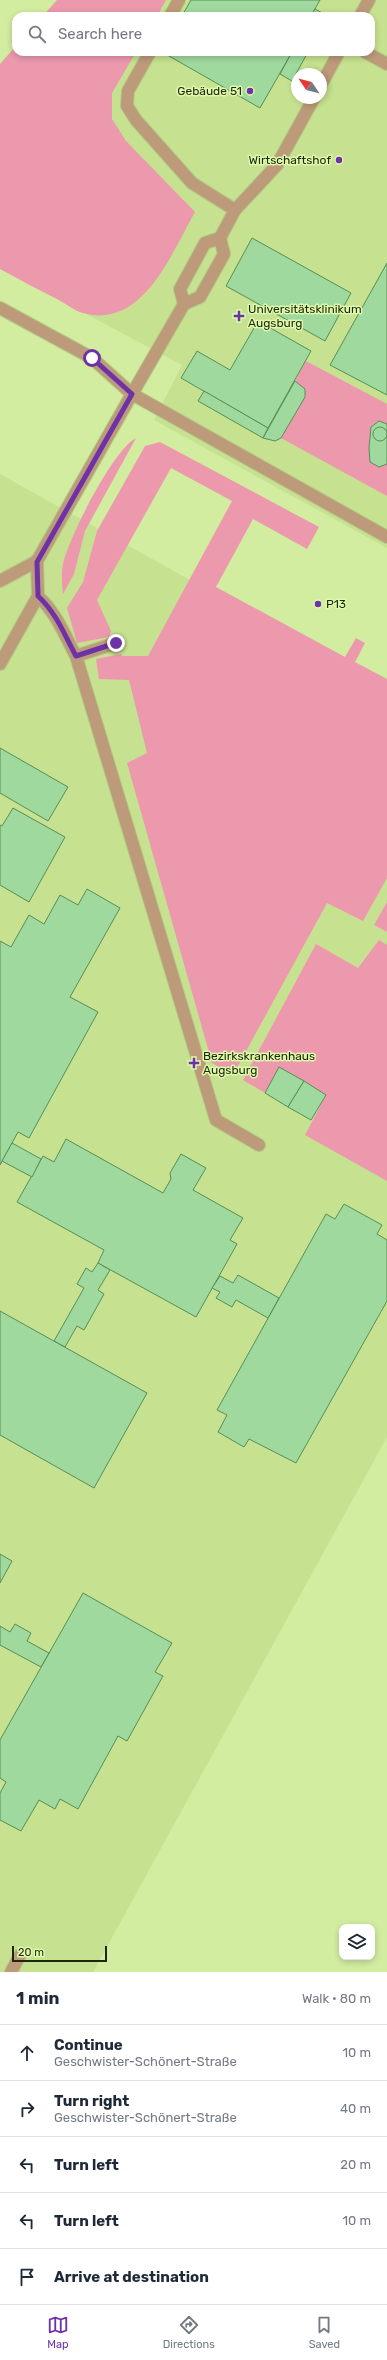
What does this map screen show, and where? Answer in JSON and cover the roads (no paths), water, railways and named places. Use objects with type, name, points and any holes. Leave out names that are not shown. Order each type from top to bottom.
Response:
[{"type":"street","points":[[172,12],[179,0]]},
{"type":"street","points":[[362,12],[369,0]]},
{"type":"street","points":[[148,56],[128,91],[127,106],[136,120],[192,183],[235,210]]},
{"type":"street","points":[[327,74],[337,56]]},
{"type":"street","points":[[372,56],[387,64]]},
{"type":"street","points":[[0,664],[38,596],[37,562],[184,304],[200,298],[224,254],[220,238],[235,210],[277,165],[311,104]]},
{"type":"street","points":[[184,304],[180,289],[205,243],[220,238]]},
{"type":"street","points":[[0,308],[92,358],[132,394],[387,537]]},
{"type":"street","points":[[0,581],[37,562]]},
{"type":"street","points":[[38,596],[51,608],[58,618],[76,656],[216,1120],[260,1145]]},
{"type":"street","points":[[76,656],[116,643]]},
{"type":"street","points":[[11,1972],[20,1955]]},
{"type":"place","name":"Gebäude 51","points":[[250,91]]},
{"type":"place","name":"Wirtschaftshof","points":[[339,160]]},
{"type":"place","name":"Universitätsklinikum Augsburg","points":[[239,316]]},
{"type":"place","name":"P13","points":[[318,604]]},
{"type":"place","name":"Bezirkskrankenhaus Augsburg","points":[[194,1063]]}]
